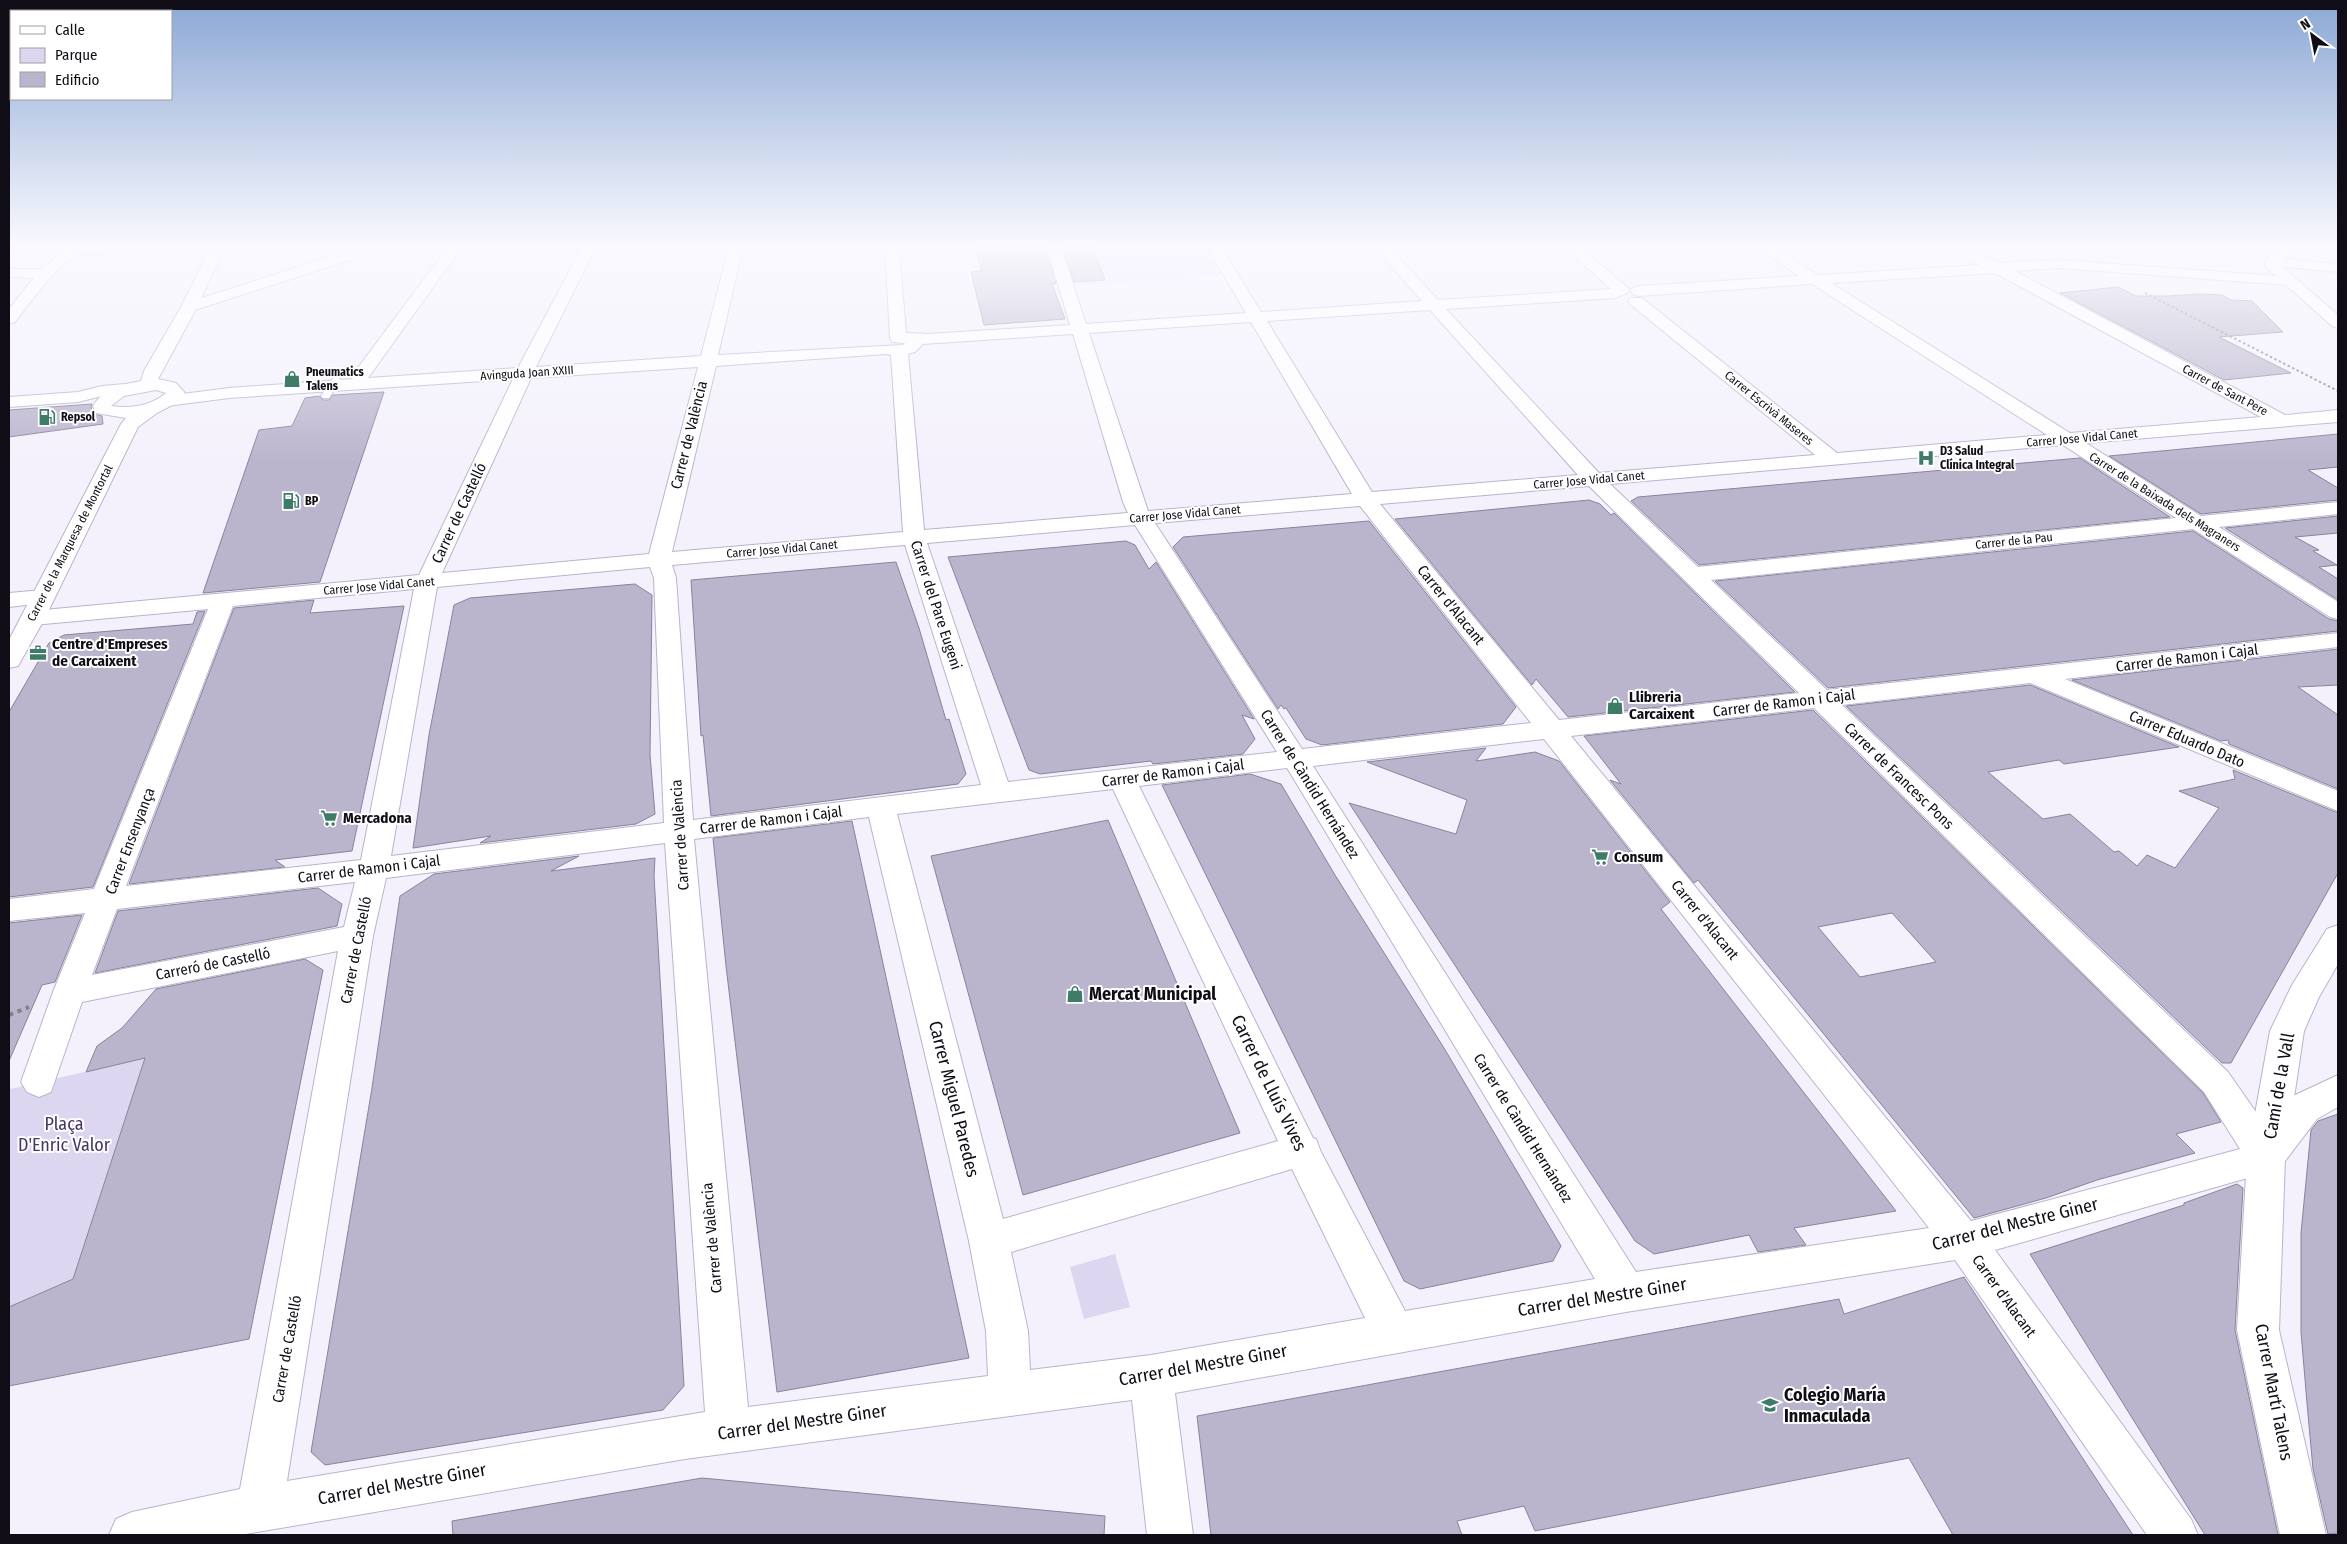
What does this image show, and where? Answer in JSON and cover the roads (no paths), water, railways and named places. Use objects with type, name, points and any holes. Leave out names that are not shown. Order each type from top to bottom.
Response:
[{"type":"street","points":[[9,402],[78,397],[102,391],[128,390],[154,378],[183,319]]},
{"type":"street","points":[[360,377],[402,319]]},
{"type":"street","name":"Carrer de Castelló","points":[[260,1508],[357,936],[378,850],[427,582],[526,370],[553,319]]},
{"type":"street","name":"Carrer de València","points":[[718,319],[659,560],[665,578],[679,832],[728,1431]]},
{"type":"street","name":"Carrer del Pare Eugeni","points":[[897,319],[914,538],[998,794]]},
{"type":"street","name":"Carrer de Càndid Hernández","points":[[1076,319],[1133,502],[1141,518],[1295,759],[1626,1293]]},
{"type":"street","name":"Avinguda Joan XXIII","points":[[164,399],[526,370],[1271,319]]},
{"type":"street","name":"Carrer de Francesc Pons","points":[[1446,319],[1593,479],[1690,575],[2216,1082],[2266,1158]]},
{"type":"street","name":"Carrer Escrivà Maseres","points":[[1660,319],[1832,459]]},
{"type":"street","name":"Carrer de la Baixada dels Magraners","points":[[1877,319],[2338,612]]},
{"type":"street","name":"Carrer de Sant Pere","points":[[2092,319],[2281,420]]},
{"type":"street","name":"Carrer d'Alacant","points":[[1257,320],[1366,500],[1963,1241],[2175,1535]]},
{"type":"street","name":"Avinguda Joan XXIII","points":[[332,387],[360,377],[526,370]]},
{"type":"street","points":[[154,378],[164,399]]},
{"type":"street","points":[[78,397],[116,413],[128,390]]},
{"type":"street","name":"Carrer de la Marquesa de Montortal","points":[[9,661],[38,608],[116,413],[164,399]]},
{"type":"street","name":"Carrer Jose Vidal Canet","points":[[9,600],[38,608],[223,601],[659,560],[2338,416]]},
{"type":"street","name":"Carrer de la Pau","points":[[1690,575],[2338,508]]},
{"type":"street","name":"Carrer Ensenyança","points":[[39,1082],[69,992],[223,601]]},
{"type":"street","name":"Carrer de Ramon i Cajal","points":[[9,910],[372,869],[881,806],[2338,640]]},
{"type":"street","name":"Carrer Eduardo Dato","points":[[2035,675],[2338,802]]},
{"type":"street","name":"Carrer de Lluís Vives","points":[[1122,779],[1285,1119],[1303,1150],[1394,1332]]},
{"type":"street","name":"Carrer Miguel Paredes","points":[[881,806],[989,1241],[1007,1331],[1010,1394]]},
{"type":"street","name":"Carreró de Castelló","points":[[69,992],[357,936]]},
{"type":"street","name":"Camí de la Vall","points":[[2266,1158],[2287,1031],[2304,994],[2338,937]]},
{"type":"street","points":[[2266,1158],[2304,1108],[2338,1090]]},
{"type":"street","points":[[989,1241],[1303,1150]]},
{"type":"street","name":"Carrer del Mestre Giner","points":[[132,1535],[260,1508],[728,1431],[1151,1376],[1394,1332],[1626,1293],[1963,1241],[2266,1158]]},
{"type":"street","name":"Carrer Martí Talens","points":[[2266,1158],[2258,1330],[2304,1535]]},
{"type":"street","points":[[1151,1376],[1170,1535]]},
{"type":"place","name":"Pneumatics Talens","points":[[292,379]]},
{"type":"place","name":"Repsol","points":[[47,417]]},
{"type":"place","name":"D3 Salud Clínica Integral","points":[[1926,458]]},
{"type":"place","name":"BP","points":[[291,501]]},
{"type":"place","name":"Centre d'Empreses de Carcaixent","points":[[38,653]]},
{"type":"place","name":"Llibreria Carcaixent","points":[[1615,706]]},
{"type":"place","name":"Mercadona","points":[[329,818]]},
{"type":"place","name":"Consum","points":[[1600,857]]},
{"type":"place","name":"Mercat Municipal","points":[[1075,994]]},
{"type":"place","name":"Colegio María Inmaculada","points":[[1770,1405]]},
{"type":"park label","name":"Plaça D'Enric Valor","points":[[64,1134]]}]
